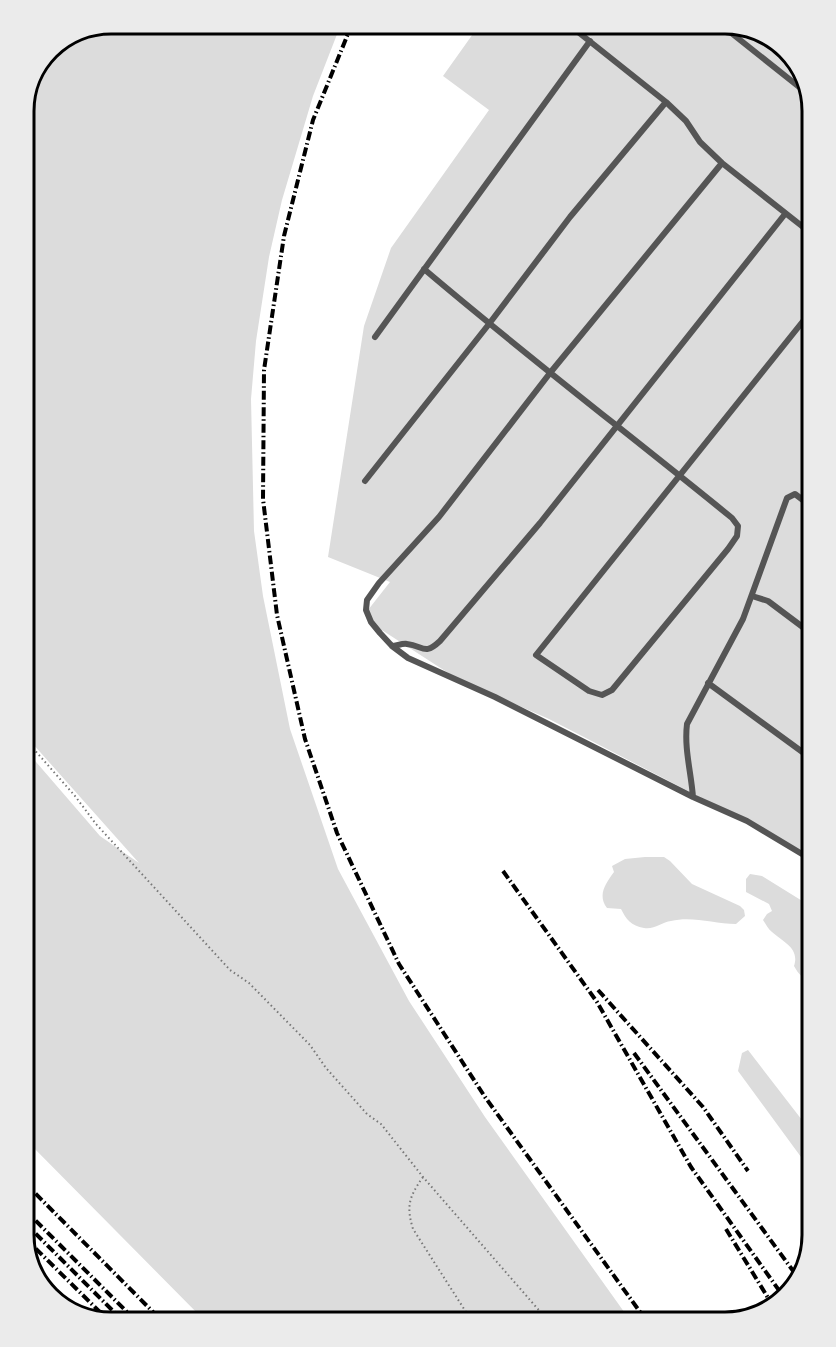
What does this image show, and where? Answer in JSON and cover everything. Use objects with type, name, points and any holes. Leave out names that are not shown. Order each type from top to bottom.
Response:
[{"type":"lane","points":[[582,35],[666,102],[686,121],[700,142],[722,163],[802,227]]},
{"type":"lane","points":[[734,35],[797,85]]},
{"type":"lane","points":[[375,337],[590,41]]},
{"type":"lane","points":[[365,482],[570,217],[666,102]]},
{"type":"lane","points":[[722,163],[550,373],[439,517],[379,583],[367,600],[366,610],[371,622],[392,646],[408,658],[495,697],[693,797],[747,821],[802,854]]},
{"type":"lane","points":[[392,646],[407,644],[423,651],[433,648],[440,641],[540,523],[785,214]]},
{"type":"lane","points":[[424,269],[489,324],[617,427],[680,476],[732,518],[738,526],[737,536],[722,558],[612,690],[602,694],[589,691],[536,655],[680,476],[802,323]]},
{"type":"lane","points":[[693,797],[686,734],[687,724],[743,619],[787,498],[795,494],[802,499]]},
{"type":"lane","points":[[752,596],[768,602],[802,627]]},
{"type":"lane","points":[[708,682],[802,752]]},
{"type":"path","points":[[34,750],[96,824],[230,970],[249,983],[310,1045],[326,1068],[367,1114],[381,1124],[423,1177],[540,1312]]},
{"type":"path","points":[[423,1177],[409,1201],[408,1214],[413,1229],[466,1312]]},
{"type":"shaded area","points":[[111,34],[337,34],[313,96],[282,200],[269,257],[256,341],[251,399],[254,531],[263,596],[290,729],[338,869],[409,1001],[485,1117],[624,1312],[196,1312],[34,1148],[34,760],[100,836],[139,863],[34,746],[36,96],[47,69],[57,57],[82,40],[96,36]]},
{"type":"shaded area","points":[[472,35],[730,35],[759,42],[767,47],[794,77],[802,111],[802,854],[696,795],[549,719],[456,678],[374,625],[368,610],[390,582],[328,557],[364,326],[391,248],[489,110],[443,76]]},
{"type":"shaded area","points":[[664,857],[692,884],[740,906],[745,916],[736,924],[679,920],[648,928],[632,924],[621,909],[607,908],[603,894],[614,872],[612,866],[625,859]]},
{"type":"shaded area","points":[[750,874],[762,876],[802,901],[802,976],[794,966],[793,950],[771,931],[763,920],[772,911],[769,904],[746,892],[746,879]]},
{"type":"shaded area","points":[[748,1050],[802,1120],[802,1158],[738,1071],[742,1053]]},
{"type":"railway","points":[[348,34],[313,120],[284,236],[264,370],[263,499],[277,615],[305,739],[337,833],[399,964],[485,1097],[640,1312]]},
{"type":"railway","points":[[503,871],[597,1002],[691,1167],[778,1290]]},
{"type":"railway","points":[[598,990],[703,1107],[748,1171]]},
{"type":"railway","points":[[634,1053],[793,1271]]},
{"type":"railway","points":[[34,1192],[153,1312]]},
{"type":"railway","points":[[34,1219],[127,1312]]},
{"type":"railway","points":[[726,1229],[769,1299]]},
{"type":"railway","points":[[34,1232],[114,1312]]},
{"type":"railway","points":[[36,1249],[99,1311]]}]
